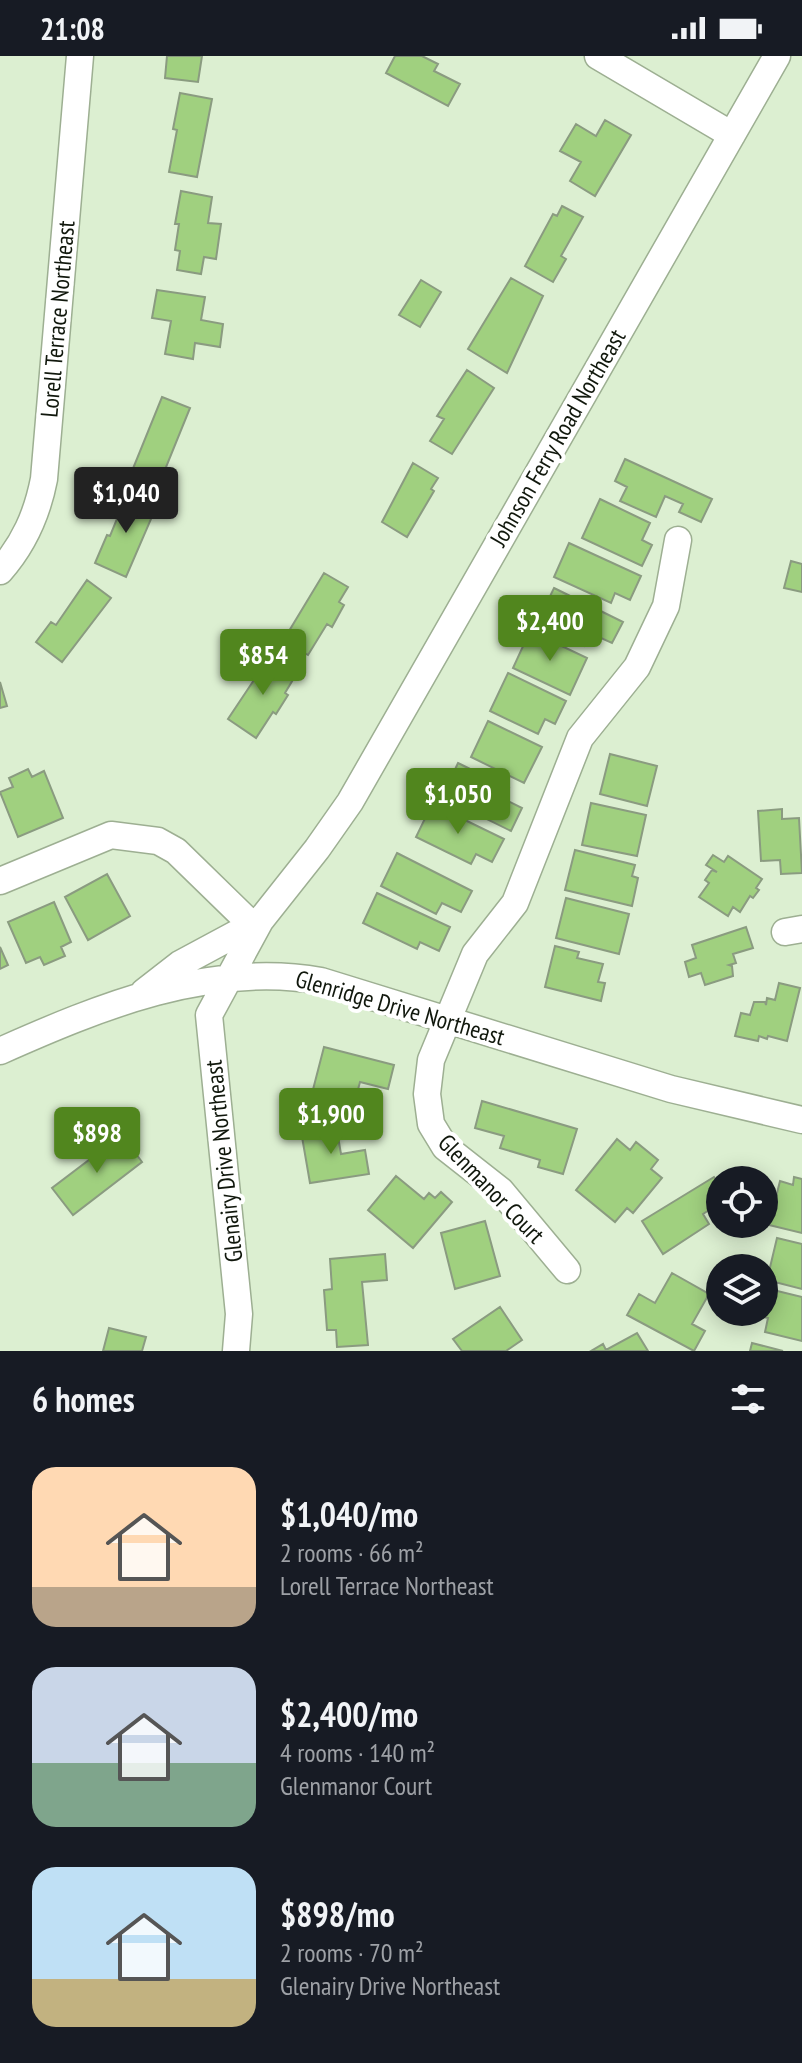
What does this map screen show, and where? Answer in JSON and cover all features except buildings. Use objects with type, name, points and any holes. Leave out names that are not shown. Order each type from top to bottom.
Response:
[{"type":"street","name":"Lorell Terrace Northeast","points":[[0,571],[27,533],[38,507],[44,479],[80,56]]},
{"type":"street","points":[[598,56],[732,135]]},
{"type":"street","name":"Johnson Ferry Road Northeast","points":[[231,977],[256,923],[317,849],[350,802],[777,56]]},
{"type":"street","name":"Glenmanor Court","points":[[567,1270],[501,1191],[445,1147],[431,1124],[427,1094],[431,1060],[475,954],[515,903],[580,738],[637,667],[666,606],[678,540]]},
{"type":"street","points":[[0,881],[111,835],[158,841],[176,851],[256,923],[180,964],[137,998]]},
{"type":"street","name":"Glenridge Drive Northeast","points":[[0,1051],[74,1019],[137,998],[231,977],[281,975],[310,979],[447,1018],[671,1089],[802,1120]]},
{"type":"street","name":"Glenairy Drive Northeast","points":[[231,977],[209,1015],[239,1314],[236,1351]]}]
